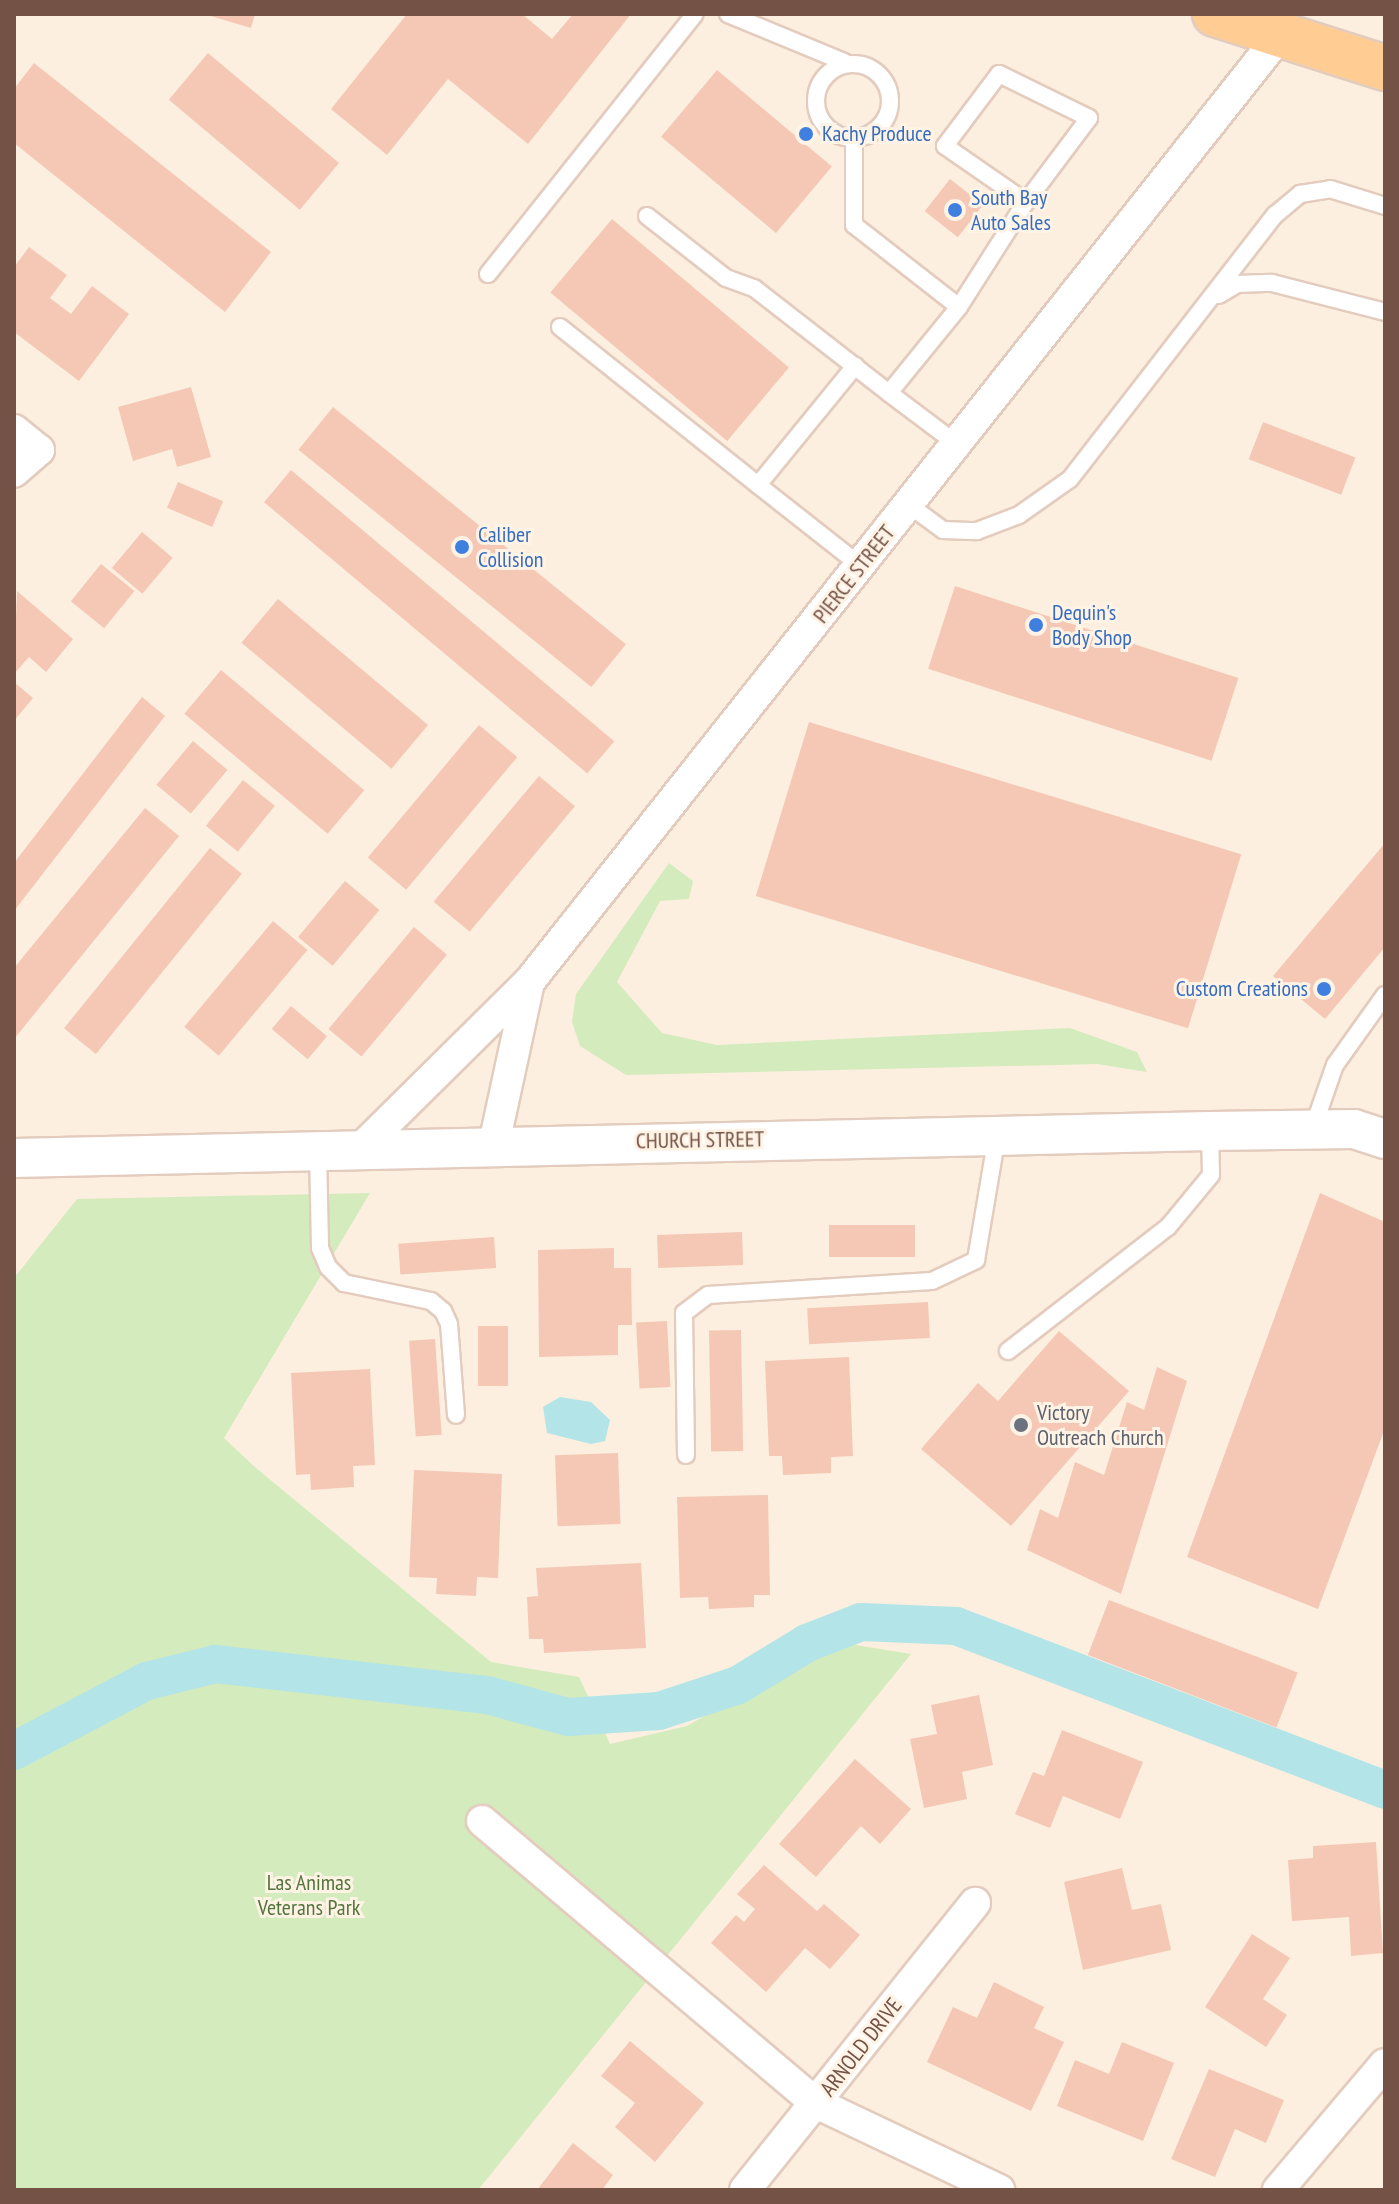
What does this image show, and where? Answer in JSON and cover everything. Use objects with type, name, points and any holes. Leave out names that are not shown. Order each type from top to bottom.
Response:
[{"type":"main road","points":[[1215,14],[1385,68]]},
{"type":"street","name":"PIERCE STREET","points":[[494,1144],[529,982],[1280,35]]},
{"type":"street","points":[[14,430],[39,450],[14,472]]},
{"type":"street","points":[[360,1149],[529,982]]},
{"type":"street","name":"CHURCH STREET","points":[[14,1158],[494,1144],[1354,1129],[1385,1139]]},
{"type":"street","points":[[482,1821],[816,2103],[999,2190]]},
{"type":"street","name":"ARNOLD DRIVE","points":[[745,2190],[975,1903]]},
{"type":"street","points":[[1278,2190],[1385,2064]]},
{"type":"lane","points":[[488,274],[695,14]]},
{"type":"lane","points":[[728,14],[880,75],[891,97],[877,130],[854,138],[831,131],[817,111],[819,87],[844,62]]},
{"type":"lane","points":[[889,393],[959,307],[1026,202],[1089,118],[999,74],[945,146],[1026,202]]},
{"type":"lane","points":[[854,138],[854,225],[959,307]]},
{"type":"lane","points":[[909,505],[943,530],[977,531],[1019,515],[1070,479],[1275,215],[1300,194],[1330,189],[1385,206]]},
{"type":"lane","points":[[647,216],[726,278],[754,288],[957,444]]},
{"type":"lane","points":[[1211,300],[1237,284],[1272,283],[1385,312]]},
{"type":"lane","points":[[560,327],[861,566]]},
{"type":"lane","points":[[758,485],[855,366]]},
{"type":"lane","points":[[1313,1130],[1335,1065],[1385,995]]},
{"type":"lane","points":[[1008,1351],[1168,1227],[1211,1175],[1210,1131]]},
{"type":"lane","points":[[686,1455],[684,1313],[708,1295],[932,1281],[976,1260],[997,1135]]},
{"type":"lane","points":[[318,1150],[320,1248],[328,1267],[344,1283],[431,1301],[443,1311],[449,1324],[456,1415]]},
{"type":"green space","points":[[669,863],[693,881],[689,899],[660,901],[617,982],[662,1033],[717,1045],[1070,1028],[1137,1052],[1147,1072],[1097,1064],[626,1075],[580,1046],[572,1022],[576,994]]},
{"type":"green space","name":"Las Animas Veterans Park","points":[[370,1193],[224,1438],[256,1468],[491,1662],[579,1677],[610,1744],[687,1726],[807,1657],[849,1644],[911,1654],[478,2190],[14,2190],[14,1278],[77,1199]]},
{"type":"water","points":[[560,1397],[591,1402],[610,1420],[605,1441],[591,1444],[547,1433],[543,1407]]},
{"type":"building","points":[[204,14],[255,14],[251,28]]},
{"type":"building","points":[[407,14],[522,14],[552,39],[573,14],[631,14],[528,144],[448,79],[387,155],[331,109]]},
{"type":"building","points":[[208,53],[339,163],[300,210],[169,100]]},
{"type":"building","points":[[34,63],[271,252],[225,312],[14,143],[14,89]]},
{"type":"building","points":[[717,70],[832,166],[776,233],[661,137]]},
{"type":"building","points":[[950,179],[983,205],[958,237],[925,211]]},
{"type":"building","points":[[612,219],[789,367],[727,441],[550,293]]},
{"type":"building","points":[[29,247],[67,275],[50,298],[71,314],[92,286],[129,314],[79,381],[14,332],[14,267]]},
{"type":"building","points":[[191,387],[211,457],[177,467],[172,449],[133,461],[118,407]]},
{"type":"building","name":"Caliber Collision","points":[[333,407],[626,644],[591,687],[298,450]]},
{"type":"building","points":[[1263,422],[1355,457],[1341,495],[1249,459]]},
{"type":"building","points":[[291,470],[614,741],[587,773],[264,502]]},
{"type":"building","points":[[178,482],[223,501],[212,527],[167,508]]},
{"type":"building","points":[[142,532],[173,558],[142,594],[112,568]]},
{"type":"building","points":[[101,564],[134,591],[104,628],[71,601]]},
{"type":"building","points":[[955,586],[1238,678],[1212,761],[928,669]]},
{"type":"building","points":[[17,591],[73,639],[46,672],[29,657],[14,674]]},
{"type":"building","points":[[278,599],[428,725],[392,769],[241,643]]},
{"type":"building","points":[[221,670],[364,790],[328,834],[184,714]]},
{"type":"building","points":[[14,682],[33,698],[14,721]]},
{"type":"building","points":[[142,697],[165,716],[14,911],[14,863]]},
{"type":"building","points":[[809,722],[1241,854],[1188,1028],[756,896]]},
{"type":"building","points":[[479,725],[517,757],[406,890],[368,858]]},
{"type":"building","points":[[193,741],[227,770],[191,814],[156,785]]},
{"type":"building","points":[[539,776],[575,806],[470,932],[434,902]]},
{"type":"building","points":[[243,780],[275,806],[238,852],[206,826]]},
{"type":"building","points":[[145,808],[179,836],[14,1039],[14,968]]},
{"type":"building","points":[[1385,843],[1385,947],[1325,1019],[1273,976]]},
{"type":"building","points":[[210,848],[242,874],[96,1054],[64,1028]]},
{"type":"building","points":[[345,881],[379,910],[333,966],[298,937]]},
{"type":"building","points":[[273,921],[307,950],[219,1056],[184,1027]]},
{"type":"building","points":[[414,927],[447,955],[361,1057],[329,1029]]},
{"type":"building","points":[[291,1006],[327,1036],[308,1059],[272,1029]]},
{"type":"building","points":[[1320,1193],[1385,1222],[1385,1428],[1318,1609],[1187,1557]]},
{"type":"building","points":[[829,1225],[915,1225],[915,1257],[829,1257]]},
{"type":"building","points":[[742,1232],[743,1265],[658,1268],[657,1235]]},
{"type":"building","points":[[494,1237],[496,1268],[400,1275],[398,1244]]},
{"type":"building","points":[[614,1248],[614,1268],[631,1268],[632,1325],[618,1325],[618,1355],[539,1357],[538,1250]]},
{"type":"building","points":[[928,1302],[930,1338],[809,1344],[807,1308]]},
{"type":"building","points":[[667,1321],[670,1387],[639,1389],[636,1323]]},
{"type":"building","points":[[478,1326],[508,1326],[508,1386],[478,1386]]},
{"type":"building","points":[[741,1330],[743,1451],[711,1452],[709,1331]]},
{"type":"building","name":"Victory Outreach Church","points":[[1059,1331],[1129,1391],[1011,1526],[921,1449],[978,1383],[998,1401]]},
{"type":"building","points":[[435,1339],[442,1435],[416,1437],[409,1341]]},
{"type":"building","points":[[849,1357],[853,1456],[831,1457],[831,1473],[783,1475],[782,1456],[769,1456],[765,1361]]},
{"type":"building","points":[[1157,1367],[1187,1381],[1121,1594],[1027,1550],[1040,1509],[1058,1518],[1075,1462],[1104,1475],[1127,1402],[1144,1410]]},
{"type":"building","points":[[370,1369],[375,1465],[353,1466],[354,1487],[311,1490],[310,1474],[296,1475],[291,1373]]},
{"type":"building","points":[[618,1453],[620,1524],[558,1526],[555,1455]]},
{"type":"building","points":[[414,1470],[502,1474],[498,1578],[477,1577],[476,1596],[436,1594],[437,1578],[409,1577]]},
{"type":"building","points":[[768,1495],[770,1595],[754,1595],[754,1607],[709,1609],[708,1597],[680,1598],[677,1497]]},
{"type":"building","points":[[641,1563],[646,1648],[544,1653],[543,1639],[529,1639],[527,1597],[538,1596],[536,1568]]},
{"type":"building","points":[[1109,1600],[1298,1672],[1276,1727],[1088,1655]]},
{"type":"building","points":[[979,1695],[993,1765],[962,1772],[967,1799],[924,1808],[910,1739],[937,1734],[931,1705]]},
{"type":"building","points":[[1062,1730],[1143,1762],[1120,1819],[1063,1796],[1050,1828],[1015,1814],[1033,1772],[1044,1776]]},
{"type":"building","points":[[855,1759],[911,1809],[880,1844],[861,1826],[816,1877],[779,1844]]},
{"type":"building","points":[[1376,1842],[1383,1953],[1351,1956],[1349,1917],[1292,1921],[1288,1860],[1313,1858],[1313,1846]]},
{"type":"building","points":[[764,1865],[817,1911],[824,1904],[860,1935],[830,1969],[805,1948],[766,1992],[711,1943],[736,1915],[744,1922],[755,1909],[737,1894]]},
{"type":"building","points":[[1122,1868],[1132,1910],[1161,1904],[1171,1950],[1083,1970],[1064,1882]]},
{"type":"building","points":[[1252,1934],[1290,1958],[1263,1999],[1287,2015],[1266,2047],[1205,2007]]},
{"type":"building","points":[[994,1982],[1044,2007],[1034,2028],[1064,2042],[1031,2111],[927,2062],[953,2007],[977,2018]]},
{"type":"building","points":[[630,2041],[704,2103],[655,2162],[615,2127],[635,2103],[601,2076]]},
{"type":"building","points":[[1122,2042],[1174,2063],[1143,2141],[1057,2106],[1075,2060],[1109,2074]]},
{"type":"building","points":[[1209,2069],[1284,2100],[1266,2143],[1235,2129],[1215,2177],[1171,2159]]},
{"type":"building","points":[[573,2143],[613,2175],[602,2190],[537,2190]]},
{"type":"waterway","points":[[14,1751],[147,1681],[215,1664],[487,1695],[568,1717],[659,1711],[738,1685],[807,1643],[861,1622],[956,1626],[1385,1790]]},
{"type":"place","name":"Kachy Produce","points":[[806,134]]},
{"type":"place","name":"South Bay Auto Sales","points":[[955,210]]},
{"type":"place","name":"Caliber Collision","points":[[462,547]]},
{"type":"place","name":"Dequin's Body Shop","points":[[1036,625]]},
{"type":"place","name":"Custom Creations","points":[[1324,989]]},
{"type":"place","name":"Victory Outreach Church","points":[[1021,1425]]}]
